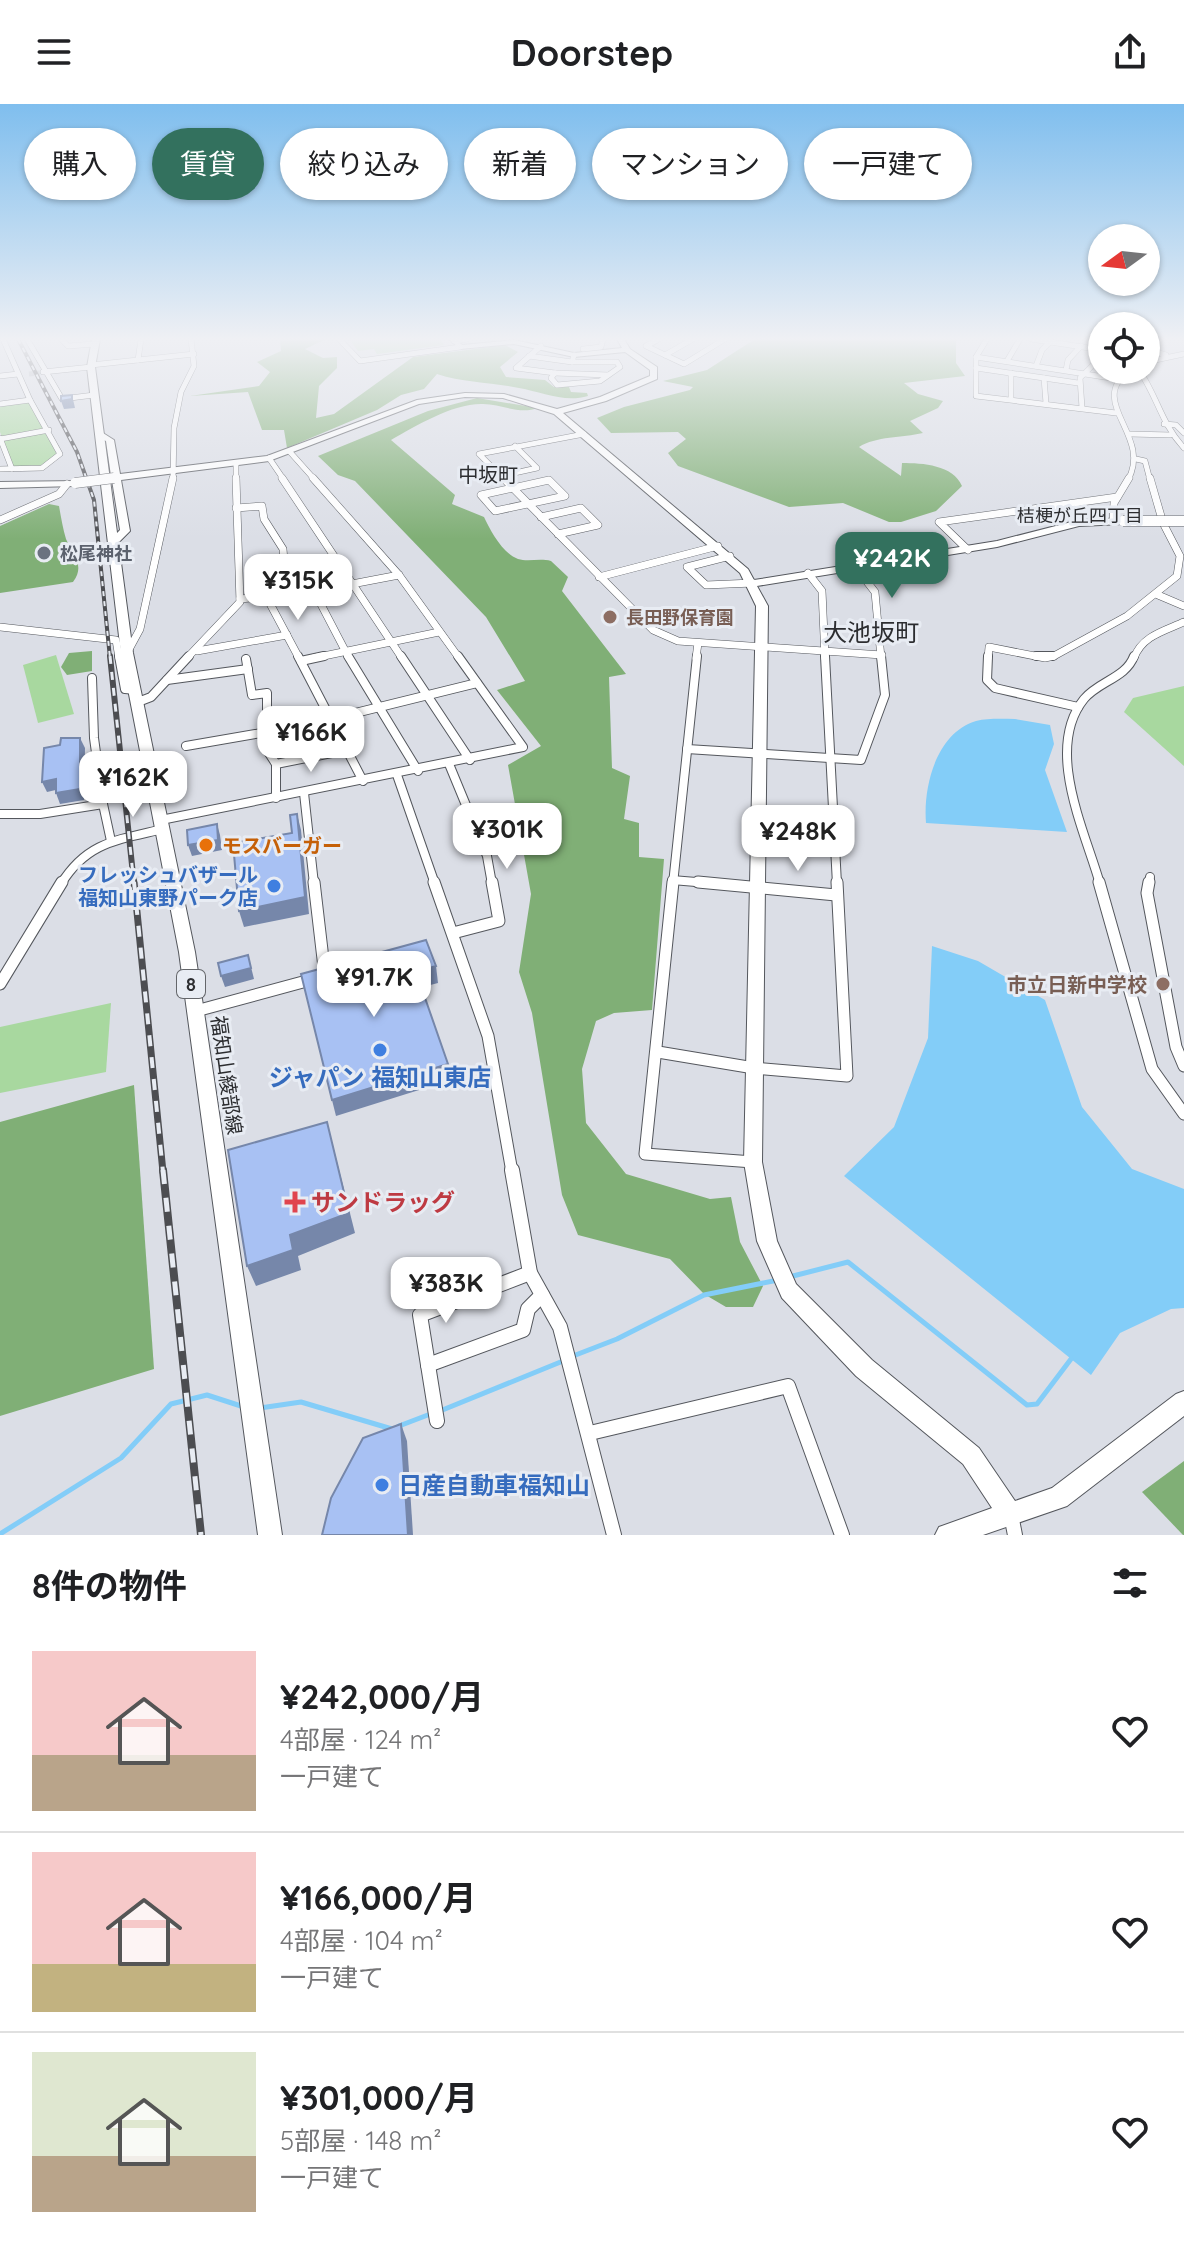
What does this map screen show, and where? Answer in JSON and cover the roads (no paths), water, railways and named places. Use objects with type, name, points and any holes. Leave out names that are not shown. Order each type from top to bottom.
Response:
[{"type":"street","points":[[0,469],[38,469],[57,461],[60,454],[34,406]]},
{"type":"street","name":"福知山綾部線","points":[[96,406],[127,653],[196,1011],[270,1535]]},
{"type":"street","points":[[127,653],[140,629],[175,470],[174,428],[178,406]]},
{"type":"street","points":[[0,485],[71,484],[269,458],[407,406]]},
{"type":"street","points":[[541,406],[557,412],[724,551],[753,583],[762,606],[755,885],[753,1162],[767,1241],[789,1291],[864,1368],[971,1456],[1013,1525]]},
{"type":"street","points":[[557,412],[579,406]]},
{"type":"street","points":[[1066,406],[1116,413]]},
{"type":"street","points":[[1115,406],[1116,413],[1136,446],[1136,459],[1127,488],[1117,497],[1112,508],[1118,521]]},
{"type":"street","points":[[1160,406],[1165,416],[1164,424],[1184,448]]},
{"type":"street","points":[[1164,424],[1176,425],[1184,433]]},
{"type":"street","points":[[12,469],[0,439],[49,430]]},
{"type":"street","points":[[584,434],[479,454],[662,637],[698,643],[882,655]]},
{"type":"street","points":[[1130,434],[1171,435]]},
{"type":"street","points":[[100,435],[110,440],[125,531],[115,540]]},
{"type":"street","points":[[501,476],[537,468],[515,446]]},
{"type":"street","points":[[0,984],[75,861],[111,841],[162,825],[276,798],[523,747],[399,575],[290,452]]},
{"type":"street","points":[[269,458],[470,760]]},
{"type":"street","points":[[1078,707],[995,688],[987,680],[989,647],[1045,658],[1054,656],[1158,595],[1175,580],[1182,563],[1158,508],[1145,461],[1136,459]]},
{"type":"street","points":[[0,627],[116,640],[125,689],[137,696],[151,697],[197,651],[240,599],[236,463]]},
{"type":"street","points":[[549,480],[565,496],[528,504],[495,511],[481,495],[549,480]]},
{"type":"street","points":[[0,520],[59,494],[71,484]]},
{"type":"street","points":[[968,550],[939,522],[1117,497]]},
{"type":"street","points":[[236,508],[262,506],[264,519],[283,549],[287,595]]},
{"type":"street","points":[[541,517],[581,508],[598,525],[558,534]]},
{"type":"street","points":[[724,551],[687,567],[706,585],[753,583],[854,565],[968,550],[1068,525],[1184,521]]},
{"type":"street","points":[[599,577],[724,551]]},
{"type":"street","points":[[687,749],[861,760],[885,695],[875,592],[854,565]]},
{"type":"street","points":[[658,1052],[754,1068],[847,1076],[822,591],[808,573]]},
{"type":"street","points":[[240,599],[314,591],[399,575]]},
{"type":"street","points":[[314,591],[345,651],[418,771]]},
{"type":"street","points":[[1158,595],[1184,606]]},
{"type":"street","points":[[267,598],[363,781]]},
{"type":"street","points":[[1184,622],[1148,638],[1138,647],[1130,668],[1092,690],[1078,707],[1068,732],[1068,773],[1152,1069],[1184,1114]]},
{"type":"street","points":[[301,661],[439,632]]},
{"type":"street","points":[[197,651],[287,635]]},
{"type":"street","points":[[698,643],[672,880],[658,1052],[645,1154],[753,1162]]},
{"type":"street","points":[[167,680],[247,664],[252,695],[267,693],[267,750],[276,764],[276,798]]},
{"type":"street","points":[[92,678],[94,738],[111,841]]},
{"type":"street","points":[[331,719],[477,683]]},
{"type":"street","points":[[186,746],[267,732]]},
{"type":"street","points":[[276,764],[347,750]]},
{"type":"street","points":[[449,764],[487,856],[499,921],[453,933]]},
{"type":"street","points":[[397,775],[488,1036],[530,1273],[560,1327],[590,1433],[614,1535]]},
{"type":"street","points":[[196,1011],[325,976],[304,793]]},
{"type":"street","points":[[0,814],[40,814],[103,804]]},
{"type":"street","points":[[1150,877],[1147,893],[1176,1047],[1184,1066]]},
{"type":"street","points":[[672,880],[755,885],[836,895]]},
{"type":"street","points":[[437,1421],[420,1315],[530,1273]]},
{"type":"street","points":[[428,1365],[523,1330],[528,1309],[542,1295]]},
{"type":"street","points":[[590,1433],[788,1386],[842,1535]]},
{"type":"street","points":[[947,1535],[1013,1525],[1059,1498],[1184,1402]]},
{"type":"water","points":[[1015,719],[1050,725],[1054,744],[1045,770],[1067,832],[926,823],[930,778],[942,749],[951,737],[962,727],[976,721]]},
{"type":"water","points":[[932,946],[978,961],[1045,1000],[1082,1107],[1132,1169],[1184,1189],[1184,1308],[1171,1309],[1120,1333],[1091,1375],[844,1176],[894,1127],[928,1038]]},
{"type":"waterway","points":[[789,1277],[848,1262],[1027,1405],[1037,1404],[1071,1359]]},
{"type":"waterway","points":[[573,1356],[617,1339],[704,1295],[778,1280]]},
{"type":"waterway","points":[[440,1411],[563,1361]]},
{"type":"waterway","points":[[0,1534],[121,1458],[171,1404],[207,1395],[241,1406]]},
{"type":"waterway","points":[[260,1408],[301,1402],[392,1429]]},
{"type":"waterway","points":[[399,1426],[433,1413]]},
{"type":"railway","points":[[53,406],[77,452],[94,500],[110,658]]},
{"type":"railway","points":[[110,656],[134,884]]},
{"type":"railway","points":[[134,882],[163,1172]]},
{"type":"railway","points":[[163,1170],[201,1535]]},
{"type":"place","name":"松尾神社","points":[[44,553]]},
{"type":"place","name":"長田野保育園","points":[[610,617]]},
{"type":"place","name":"モスバーガー","points":[[206,845]]},
{"type":"place","name":"フレッシュバザール 福知山東野パーク店","points":[[274,886]]},
{"type":"place","name":"市立日新中学校","points":[[1163,984]]},
{"type":"place","name":"ジャパン 福知山東店","points":[[380,1050]]},
{"type":"place","name":"サンドラッグ","points":[[295,1202]]},
{"type":"place","name":"日産自動車福知山","points":[[382,1485]]},
{"type":"district","name":"中坂町","points":[[488,474]]},
{"type":"district","name":"桔梗が丘四丁目","points":[[1080,515]]},
{"type":"district","name":"大池坂町","points":[[871,632]]}]
